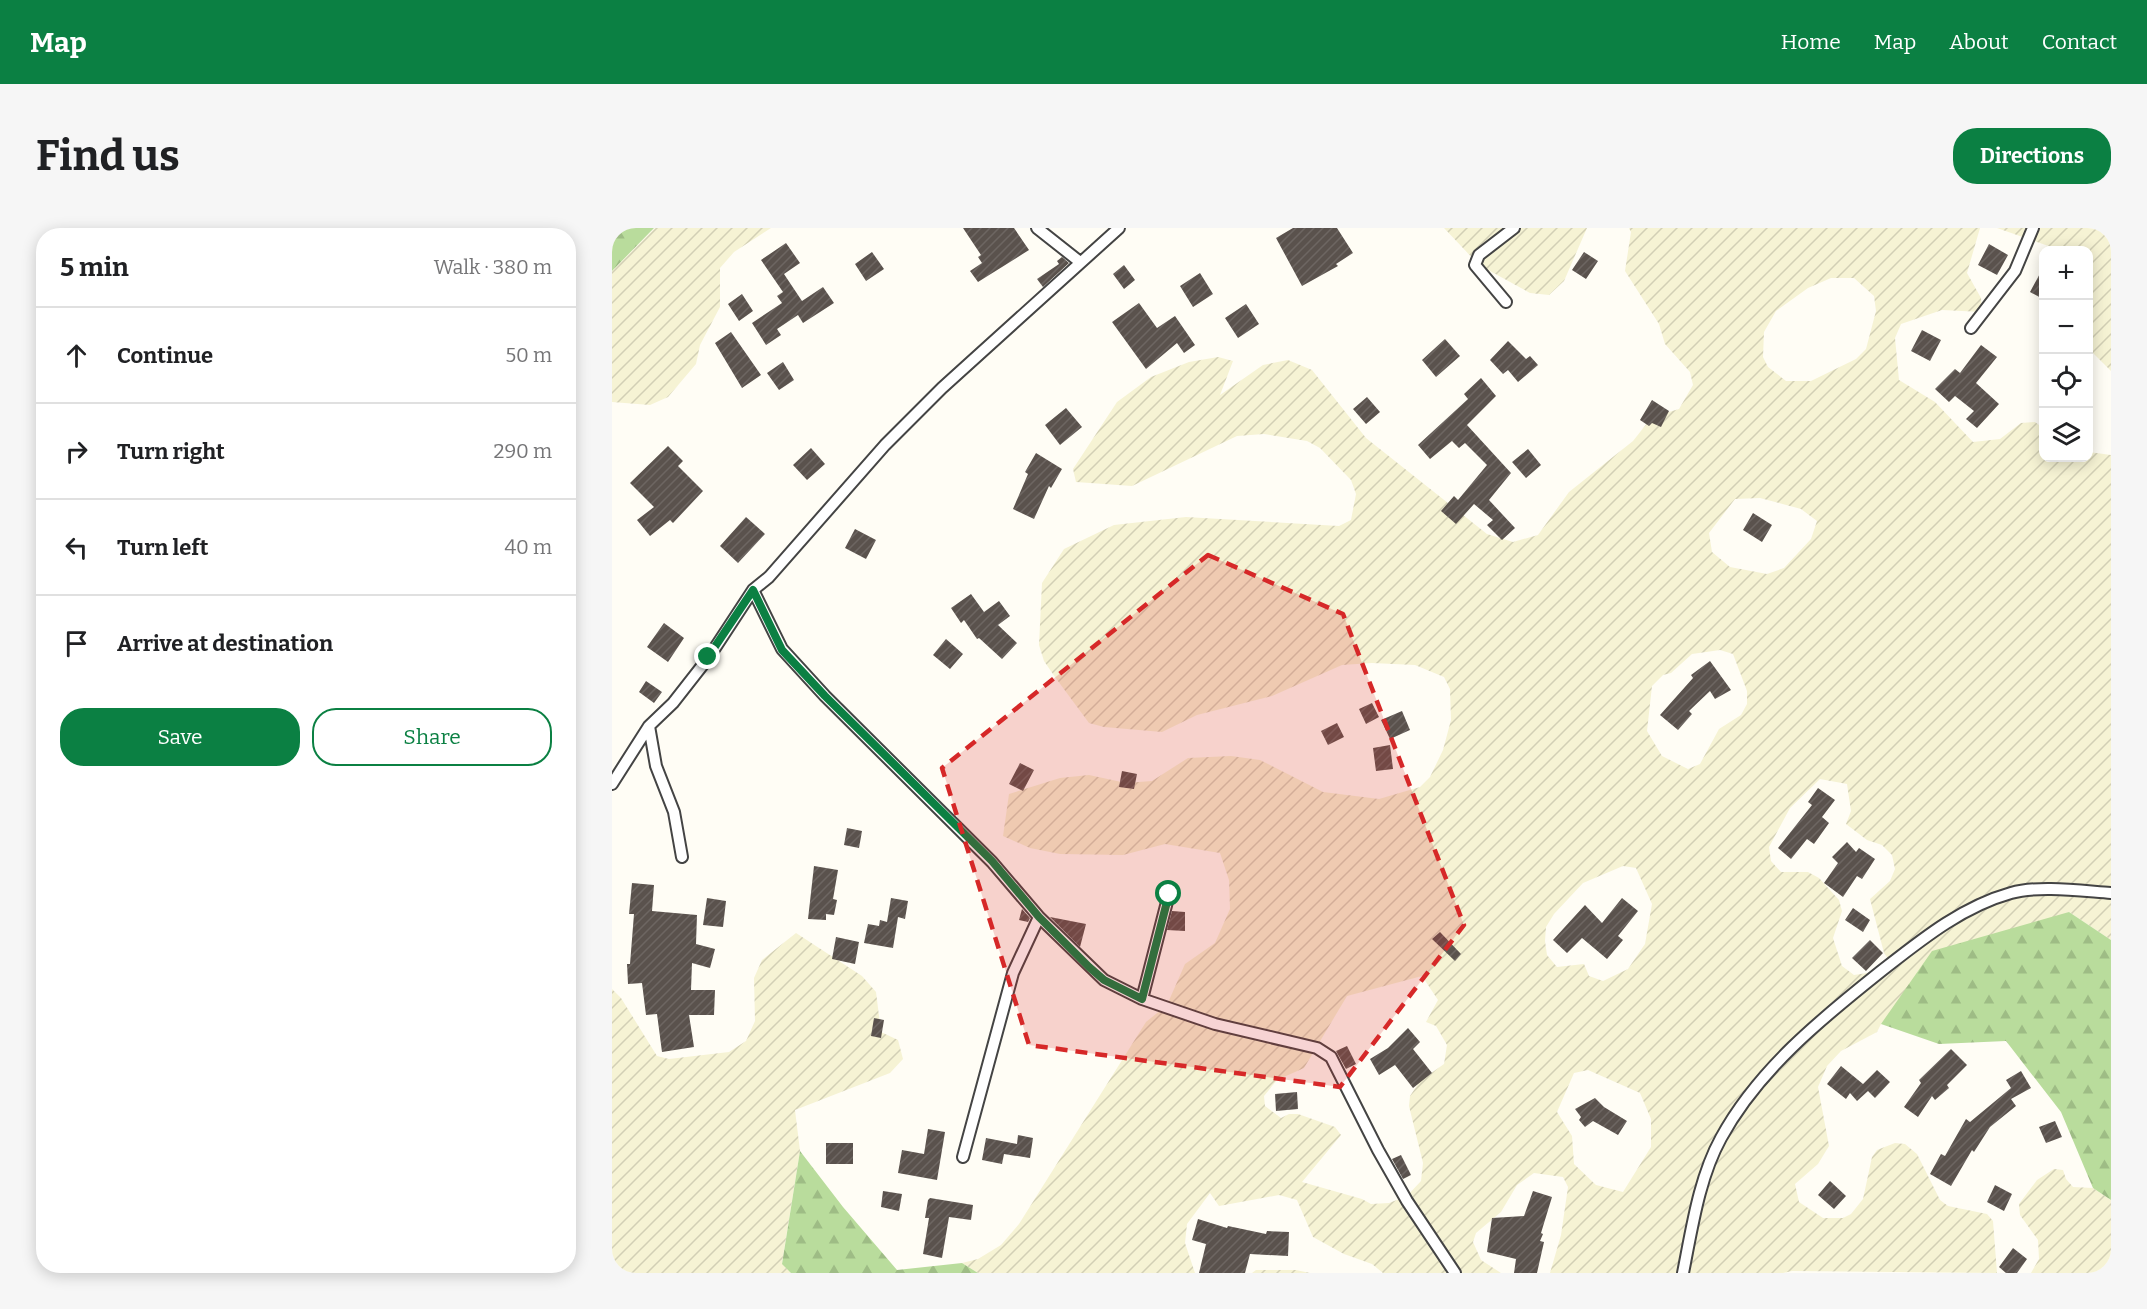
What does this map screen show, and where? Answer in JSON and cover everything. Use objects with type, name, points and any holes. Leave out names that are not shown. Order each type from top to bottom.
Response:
[{"type":"street","points":[[1037,228],[1080,262]]},
{"type":"street","points":[[612,784],[649,726],[673,703],[708,657],[753,590],[769,578],[885,445],[942,388],[1119,228]]},
{"type":"street","points":[[1506,302],[1475,265],[1479,255],[1514,228]]},
{"type":"street","points":[[1971,328],[2015,271],[2033,228]]},
{"type":"street","points":[[753,590],[782,650],[825,696],[992,861],[1039,917],[1104,980],[1142,999],[1215,1024],[1325,1051],[1331,1057],[1401,1191],[1455,1273]]},
{"type":"street","points":[[649,726],[656,766],[674,812],[682,857]]},
{"type":"street","points":[[1683,1273],[1703,1183],[1720,1139],[1754,1088],[1841,1003],[1915,944],[1976,905],[2013,892],[2080,890],[2111,893]]},
{"type":"street","points":[[1142,999],[1169,894]]},
{"type":"street","points":[[963,1156],[1012,973],[1039,917]]},
{"type":"highlighted area","points":[[1208,555],[1343,614],[1464,925],[1340,1087],[1029,1045],[942,768]]},
{"type":"shaded area","points":[[655,228],[771,228],[734,252],[720,268],[720,307],[700,345],[696,364],[668,397],[650,405],[612,402],[612,271]]},
{"type":"shaded area","points":[[1444,228],[1587,228],[1564,281],[1549,295],[1530,293],[1479,265]]},
{"type":"shaded area","points":[[1629,228],[1980,228],[1967,273],[1981,298],[1982,312],[1942,310],[1901,324],[1895,338],[1899,380],[1935,402],[1973,442],[2000,439],[2021,423],[2035,422],[2039,425],[2039,462],[2093,462],[2093,453],[2111,455],[2111,940],[2069,912],[1881,1024],[1877,1032],[1841,1051],[1827,1066],[1818,1087],[1829,1146],[1818,1164],[1795,1184],[1799,1202],[1823,1218],[1843,1218],[1851,1214],[1863,1199],[1872,1157],[1877,1150],[1895,1143],[1905,1144],[1917,1154],[1940,1200],[1948,1206],[1987,1214],[1993,1221],[1997,1273],[1792,1271],[1783,1273],[1550,1273],[1561,1235],[1568,1187],[1563,1177],[1534,1173],[1517,1185],[1501,1212],[1476,1233],[1473,1242],[1481,1260],[1501,1273],[1383,1273],[1372,1264],[1344,1254],[1313,1237],[1297,1200],[1279,1195],[1219,1206],[1210,1193],[1187,1224],[1185,1243],[1195,1273],[978,1273],[962,1263],[978,1259],[1001,1245],[1019,1224],[1146,1022],[1167,1005],[1185,964],[1215,943],[1230,909],[1229,880],[1220,853],[1165,844],[1123,855],[1060,854],[1030,848],[1003,836],[1009,794],[1060,778],[1089,775],[1126,783],[1152,781],[1188,758],[1231,756],[1260,760],[1323,792],[1379,799],[1420,787],[1430,777],[1443,750],[1451,720],[1450,689],[1444,677],[1415,665],[1372,663],[1342,665],[1272,696],[1197,715],[1162,732],[1104,727],[1089,723],[1044,661],[1039,645],[1042,583],[1064,549],[1114,525],[1186,517],[1339,526],[1351,520],[1356,494],[1351,480],[1320,448],[1307,441],[1264,434],[1237,436],[1132,486],[1076,482],[1073,469],[1117,402],[1151,377],[1189,362],[1218,357],[1233,361],[1220,395],[1263,365],[1288,360],[1312,370],[1366,438],[1487,534],[1513,542],[1538,535],[1569,492],[1633,441],[1652,417],[1679,409],[1693,385],[1690,372],[1665,344],[1659,324],[1625,271],[1631,232]],"holes":[[[1831,278],[1854,278],[1874,296],[1876,311],[1866,349],[1856,359],[1811,381],[1786,381],[1768,367],[1763,357],[1764,332],[1776,311],[1808,288]],[[1760,498],[1801,509],[1817,521],[1811,539],[1784,568],[1767,574],[1730,567],[1712,552],[1709,533],[1735,499]],[[1720,650],[1733,654],[1747,691],[1747,704],[1741,715],[1719,729],[1700,764],[1688,769],[1662,756],[1647,731],[1652,686],[1692,654]],[[1820,779],[1847,784],[1851,811],[1846,824],[1867,840],[1882,845],[1892,855],[1895,869],[1890,881],[1870,899],[1884,953],[1891,963],[1880,971],[1854,975],[1842,966],[1833,938],[1842,911],[1839,900],[1819,878],[1808,872],[1781,872],[1771,861],[1769,847],[1790,808]],[[1623,866],[1636,868],[1652,904],[1645,944],[1628,969],[1603,981],[1589,976],[1584,964],[1557,967],[1547,955],[1546,927],[1554,914],[1583,883]],[[1422,976],[1438,1000],[1426,1022],[1436,1026],[1447,1045],[1444,1064],[1420,1081],[1410,1096],[1409,1106],[1423,1163],[1421,1181],[1407,1196],[1389,1203],[1371,1204],[1362,1199],[1302,1182],[1341,1135],[1335,1127],[1298,1114],[1289,1114],[1281,1118],[1265,1106],[1264,1096],[1277,1080],[1304,1068],[1347,996]],[[1588,1070],[1640,1093],[1651,1119],[1651,1147],[1623,1192],[1596,1185],[1574,1164],[1572,1136],[1557,1112],[1574,1073]]]},
{"type":"shaded area","points":[[1997,228],[2111,228],[2111,371],[2093,353],[2093,246],[2049,246]]},
{"type":"shaded area","points":[[796,933],[862,976],[876,992],[881,1032],[898,1040],[903,1059],[890,1073],[795,1110],[800,1151],[782,1263],[791,1273],[612,1273],[612,989],[621,998],[657,1056],[669,1059],[729,1052],[746,1041],[755,1021],[754,978],[762,960]]},
{"type":"shaded area","points":[[2054,1169],[2063,1170],[2066,1179],[2073,1187],[2093,1188],[2111,1200],[2111,1273],[2031,1273],[2039,1259],[2038,1240],[2020,1215],[2019,1204],[2037,1180]]},
{"type":"shaded area","points":[[1256,1270],[1296,1270],[1310,1273],[1252,1273]]},
{"type":"green space","points":[[612,228],[654,228],[612,271]]},
{"type":"green space","points":[[2069,912],[2111,940],[2111,1200],[2093,1188],[2061,1112],[2006,1041],[1939,1044],[1881,1024],[1932,951]]},
{"type":"green space","points":[[800,1151],[843,1207],[897,1270],[962,1263],[978,1273],[791,1273],[782,1264]]},
{"type":"building","points":[[963,228],[1014,228],[1029,250],[978,282],[970,271],[982,263],[978,257],[981,255]]},
{"type":"building","points":[[1293,228],[1337,228],[1353,253],[1336,264],[1338,266],[1302,286],[1276,238]]},
{"type":"building","points":[[786,243],[800,263],[784,274],[802,301],[823,287],[834,303],[803,323],[798,315],[777,329],[781,335],[766,345],[752,323],[782,303],[777,296],[783,292],[761,260]]},
{"type":"building","points":[[1989,244],[2008,255],[1997,275],[1978,265]]},
{"type":"building","points":[[872,252],[884,269],[866,281],[855,264]]},
{"type":"building","points":[[1584,252],[1598,261],[1586,279],[1572,270]]},
{"type":"building","points":[[1062,257],[1069,263],[1043,287],[1037,279],[1059,264],[1057,261]]},
{"type":"building","points":[[1124,265],[1135,280],[1124,289],[1113,274]]},
{"type":"building","points":[[1200,273],[1213,294],[1193,307],[1180,286]]},
{"type":"building","points":[[2039,275],[2039,297],[2030,292]]},
{"type":"building","points":[[742,294],[753,311],[739,321],[728,304]]},
{"type":"building","points":[[1139,303],[1157,328],[1175,316],[1195,345],[1184,353],[1177,343],[1146,369],[1112,322]]},
{"type":"building","points":[[1246,304],[1259,324],[1238,338],[1225,318]]},
{"type":"building","points":[[1922,330],[1941,340],[1930,361],[1911,351]]},
{"type":"building","points":[[731,332],[761,375],[742,388],[715,343]]},
{"type":"building","points":[[1445,339],[1460,356],[1436,377],[1422,360]]},
{"type":"building","points":[[1508,341],[1526,359],[1530,356],[1538,365],[1518,382],[1508,370],[1503,374],[1490,360]]},
{"type":"building","points":[[1981,345],[1997,357],[1976,383],[1999,404],[1977,428],[1966,419],[1974,411],[1955,396],[1949,402],[1935,389],[1955,369],[1960,373]]},
{"type":"building","points":[[783,362],[794,380],[779,390],[767,373]]},
{"type":"building","points":[[1481,378],[1496,396],[1467,425],[1511,473],[1489,500],[1515,528],[1502,540],[1487,525],[1493,520],[1474,504],[1456,524],[1441,511],[1454,496],[1458,500],[1487,465],[1465,443],[1459,448],[1452,441],[1430,459],[1418,445],[1468,399],[1464,394]]},
{"type":"building","points":[[1367,397],[1380,412],[1366,424],[1353,409]]},
{"type":"building","points":[[1652,400],[1669,411],[1661,427],[1652,423],[1649,426],[1640,420]]},
{"type":"building","points":[[1066,408],[1082,427],[1060,445],[1045,425]]},
{"type":"building","points":[[668,446],[683,461],[678,466],[703,491],[673,523],[670,520],[650,536],[637,520],[654,507],[630,483]]},
{"type":"building","points":[[811,448],[825,464],[807,480],[793,465]]},
{"type":"building","points":[[1528,449],[1541,465],[1526,478],[1512,462]]},
{"type":"building","points":[[1036,453],[1062,469],[1051,488],[1049,486],[1034,519],[1013,509],[1028,474],[1025,472]]},
{"type":"building","points":[[1753,513],[1772,525],[1762,542],[1743,530]]},
{"type":"building","points":[[746,517],[765,534],[738,563],[720,546]]},
{"type":"building","points":[[855,529],[876,540],[866,559],[845,548]]},
{"type":"building","points":[[971,594],[984,612],[999,601],[1010,616],[998,625],[1017,643],[1002,659],[979,638],[977,639],[964,620],[961,623],[951,608]]},
{"type":"building","points":[[664,623],[684,638],[668,662],[647,647]]},
{"type":"building","points":[[946,639],[963,654],[950,669],[933,655]]},
{"type":"building","points":[[1710,661],[1731,690],[1715,699],[1710,691],[1689,711],[1692,714],[1678,730],[1660,715],[1693,678],[1691,675]]},
{"type":"building","points":[[646,681],[662,692],[654,703],[639,692]]},
{"type":"building","points":[[1372,703],[1379,717],[1366,724],[1359,709]]},
{"type":"building","points":[[1402,711],[1410,730],[1390,739],[1381,720]]},
{"type":"building","points":[[1337,723],[1344,737],[1328,745],[1321,731]]},
{"type":"building","points":[[1390,745],[1393,769],[1376,771],[1373,748]]},
{"type":"building","points":[[1020,763],[1034,770],[1023,791],[1009,784]]},
{"type":"building","points":[[1122,771],[1137,774],[1134,789],[1119,787]]},
{"type":"building","points":[[1818,788],[1835,800],[1822,817],[1829,823],[1814,844],[1807,839],[1791,859],[1778,848],[1812,805],[1808,802]]},
{"type":"building","points":[[847,828],[862,831],[859,848],[844,845]]},
{"type":"building","points":[[1847,842],[1856,852],[1859,848],[1875,859],[1862,879],[1857,876],[1843,897],[1824,883],[1838,863],[1832,857]]},
{"type":"building","points":[[814,866],[838,870],[833,899],[837,900],[834,915],[826,914],[826,920],[808,919]]},
{"type":"building","points":[[632,883],[654,885],[652,911],[697,915],[696,944],[715,949],[710,968],[692,963],[691,990],[715,990],[714,1015],[689,1015],[694,1047],[662,1052],[657,1014],[646,1015],[642,983],[628,984],[627,964],[630,964],[634,914],[629,914]]},
{"type":"building","points":[[707,898],[726,901],[723,927],[703,925]]},
{"type":"building","points":[[891,898],[908,901],[905,919],[898,917],[893,948],[864,943],[868,924],[879,926],[880,920],[887,922]]},
{"type":"building","points":[[1622,898],[1638,911],[1618,936],[1623,940],[1607,959],[1582,938],[1567,953],[1553,940],[1585,905],[1602,923]]},
{"type":"building","points":[[1853,908],[1870,920],[1863,932],[1845,920]]},
{"type":"building","points":[[1022,909],[1030,918],[1028,922],[1019,920]]},
{"type":"building","points":[[1172,911],[1185,912],[1185,931],[1167,930]]},
{"type":"building","points":[[1050,917],[1086,924],[1080,947]]},
{"type":"building","points":[[1440,932],[1461,954],[1455,961],[1432,939]]},
{"type":"building","points":[[836,937],[859,942],[855,964],[832,959]]},
{"type":"building","points":[[1870,940],[1883,953],[1866,971],[1852,958]]},
{"type":"building","points":[[874,1018],[884,1020],[881,1038],[871,1036]]},
{"type":"building","points":[[1408,1028],[1420,1042],[1413,1049],[1432,1073],[1413,1088],[1395,1065],[1379,1075],[1370,1059],[1388,1048]]},
{"type":"building","points":[[1347,1046],[1356,1064],[1346,1069],[1336,1051]]},
{"type":"building","points":[[1951,1049],[1967,1065],[1947,1085],[1949,1088],[1935,1100],[1932,1096],[1918,1117],[1904,1107],[1921,1083],[1919,1080]]},
{"type":"building","points":[[1841,1066],[1863,1084],[1877,1070],[1890,1082],[1875,1098],[1868,1091],[1857,1101],[1850,1093],[1846,1099],[1827,1084]]},
{"type":"building","points":[[2021,1071],[2031,1088],[2011,1099],[2016,1106],[1990,1127],[1974,1152],[1972,1150],[1951,1186],[1930,1174],[1941,1154],[1945,1156],[1966,1119],[1970,1122],[2011,1088],[2006,1080]]},
{"type":"building","points":[[1297,1092],[1298,1109],[1276,1111],[1275,1094]]},
{"type":"building","points":[[1595,1098],[1604,1107],[1627,1121],[1618,1135],[1593,1121],[1585,1127],[1579,1120],[1581,1117],[1575,1109]]},
{"type":"building","points":[[2055,1121],[2062,1137],[2046,1143],[2039,1127]]},
{"type":"building","points":[[928,1129],[945,1132],[937,1180],[898,1173],[902,1150],[924,1154]]},
{"type":"building","points":[[1018,1135],[1033,1138],[1030,1158],[1004,1154],[1002,1164],[982,1160],[986,1138],[1017,1144]]},
{"type":"building","points":[[826,1143],[853,1143],[853,1164],[826,1164]]},
{"type":"building","points":[[1401,1155],[1411,1175],[1403,1179],[1392,1159]]},
{"type":"building","points":[[1830,1181],[1846,1196],[1834,1209],[1818,1195]]},
{"type":"building","points":[[1995,1185],[2012,1194],[2004,1211],[1987,1202]]},
{"type":"building","points":[[883,1191],[902,1194],[899,1211],[881,1207]]},
{"type":"building","points":[[1533,1191],[1552,1197],[1541,1233],[1543,1234],[1540,1241],[1544,1242],[1537,1273],[1514,1273],[1516,1259],[1487,1252],[1492,1218],[1524,1216]]},
{"type":"building","points":[[930,1198],[973,1205],[971,1220],[949,1217],[942,1258],[923,1254],[929,1218],[925,1218]]},
{"type":"building","points":[[1198,1219],[1227,1228],[1228,1226],[1266,1234],[1267,1231],[1289,1232],[1288,1256],[1250,1254],[1245,1273],[1199,1273],[1206,1244],[1192,1240]]},
{"type":"building","points":[[2013,1248],[2027,1259],[2017,1273],[2006,1273],[1999,1267]]},
{"type":"route","points":[[708,657],[753,590],[782,650],[825,696],[992,861],[1039,917],[1089,967],[1104,980],[1142,999],[1169,894]]}]
